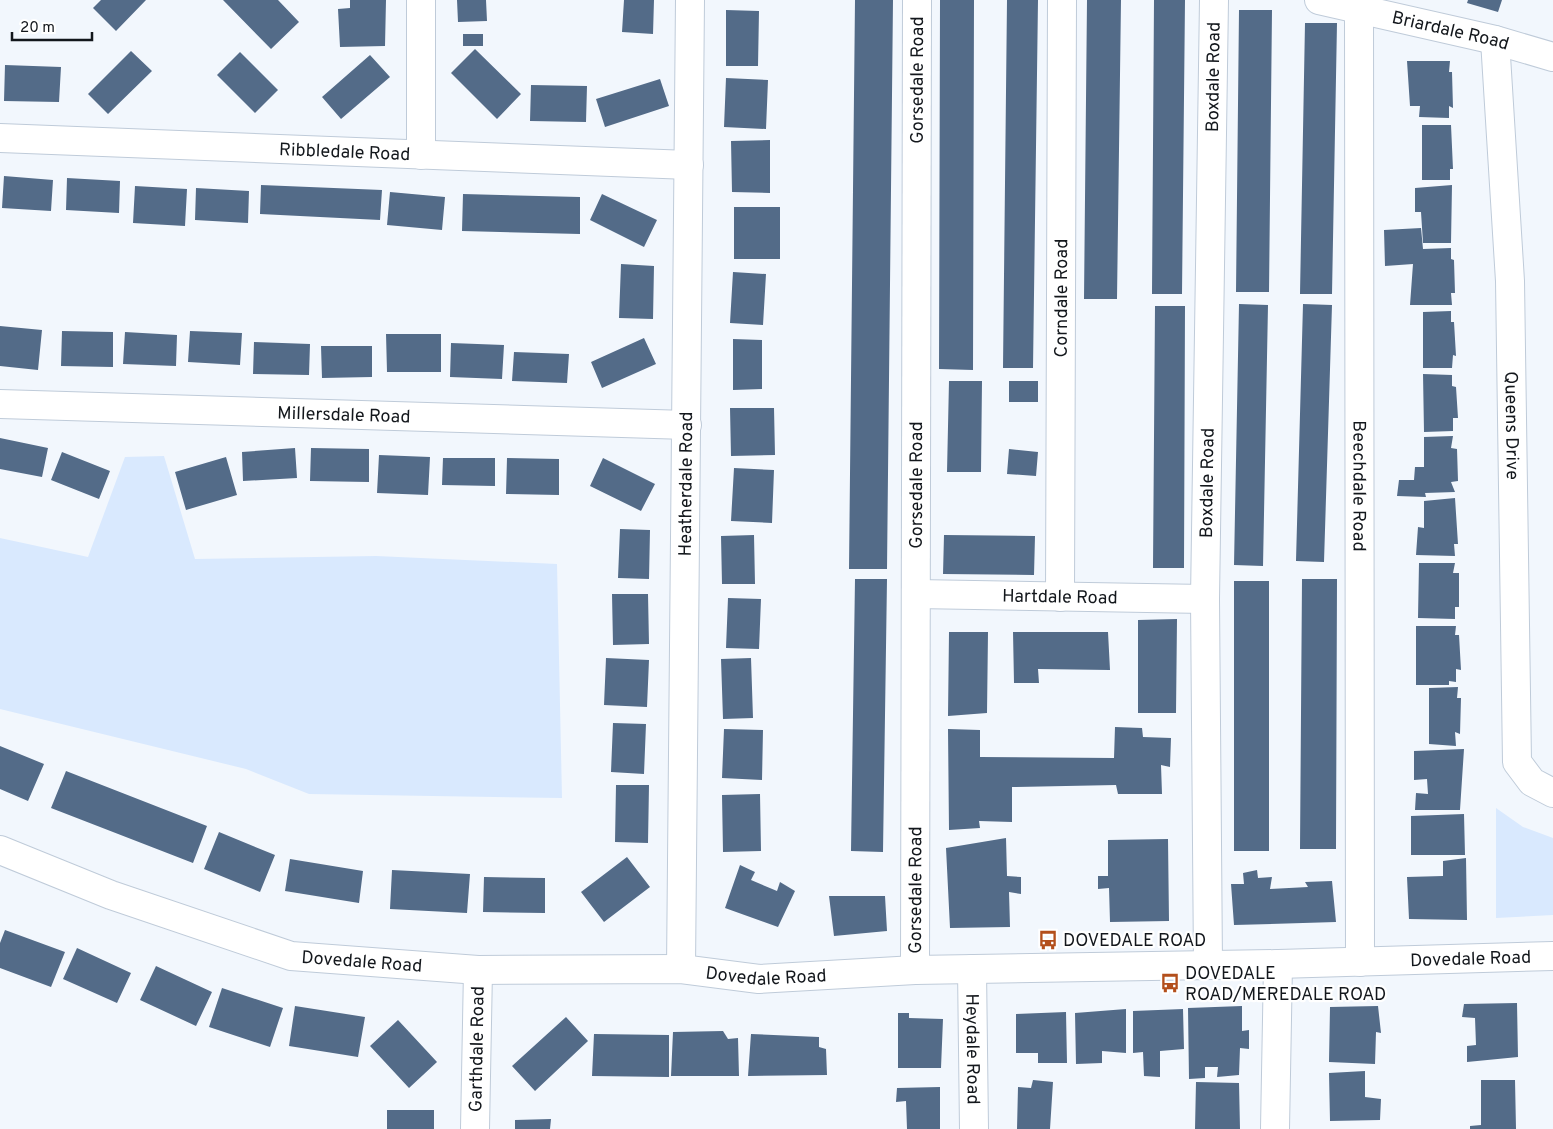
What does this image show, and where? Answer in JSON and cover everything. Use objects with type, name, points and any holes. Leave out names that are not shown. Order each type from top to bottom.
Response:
[{"type":"street","points":[[421,0],[421,155]]},
{"type":"street","name":"Heatherdale Road","points":[[681,969],[690,0]]},
{"type":"street","name":"Gorsedale Road","points":[[915,970],[917,0]]},
{"type":"street","name":"Corndale Road","points":[[1060,597],[1062,0]]},
{"type":"street","name":"Boxdale Road","points":[[1208,965],[1205,599],[1214,0]]},
{"type":"street","name":"Briardale Road","points":[[1319,0],[1506,44],[1553,57]]},
{"type":"street","name":"Beechdale Road","points":[[1359,10],[1360,962]]},
{"type":"street","name":"Queens Drive","points":[[1506,44],[1517,762],[1532,782],[1553,793]]},
{"type":"street","name":"Ribbledale Road","points":[[0,138],[689,165]]},
{"type":"street","name":"Millersdale Road","points":[[0,404],[687,425]]},
{"type":"street","name":"Hartdale Road","points":[[916,594],[1205,599]]},
{"type":"street","name":"Dovedale Road","points":[[0,850],[111,895],[291,956],[478,970],[681,969],[760,979],[972,968],[1278,964],[1553,956]]},
{"type":"street","points":[[1275,1129],[1278,964]]},
{"type":"street","name":"Heydale Road","points":[[972,968],[974,1129]]},
{"type":"street","name":"Garthdale Road","points":[[475,1129],[478,970]]},
{"type":"shaded area","points":[[164,456],[195,559],[376,556],[557,564],[562,798],[309,794],[246,769],[0,709],[0,538],[88,557],[125,457]]},
{"type":"shaded area","points":[[1496,808],[1523,827],[1553,838],[1553,915],[1496,918]]},
{"type":"building","points":[[101,0],[146,0],[116,31],[93,8]]},
{"type":"building","points":[[223,0],[278,0],[299,22],[271,49]]},
{"type":"building","points":[[350,0],[386,0],[385,46],[340,47],[338,9],[350,8]]},
{"type":"building","points":[[457,0],[486,0],[487,21],[458,22]]},
{"type":"building","points":[[624,0],[654,0],[653,34],[622,32]]},
{"type":"building","points":[[855,0],[893,0],[887,569],[849,569]]},
{"type":"building","points":[[940,0],[974,0],[973,370],[939,369]]},
{"type":"building","points":[[1007,0],[1038,0],[1033,368],[1003,368]]},
{"type":"building","points":[[1087,0],[1121,0],[1117,299],[1084,299]]},
{"type":"building","points":[[1154,0],[1185,0],[1182,294],[1152,294]]},
{"type":"building","points":[[1468,0],[1502,0],[1498,12],[1467,3]]},
{"type":"building","points":[[726,10],[759,11],[758,66],[726,66]]},
{"type":"building","points":[[1239,10],[1272,10],[1269,292],[1236,292]]},
{"type":"building","points":[[1305,23],[1337,23],[1332,294],[1300,294]]},
{"type":"building","points":[[463,34],[483,34],[483,46],[463,46]]},
{"type":"building","points":[[475,49],[521,94],[497,119],[451,73]]},
{"type":"building","points":[[131,51],[152,71],[108,114],[88,94]]},
{"type":"building","points":[[240,52],[278,90],[255,113],[217,75]]},
{"type":"building","points":[[370,55],[390,77],[341,119],[322,97]]},
{"type":"building","points":[[1407,61],[1450,61],[1449,72],[1452,72],[1453,108],[1449,106],[1449,118],[1419,117],[1420,106],[1410,106]]},
{"type":"building","points":[[5,65],[61,67],[59,102],[4,101]]},
{"type":"building","points":[[726,78],[768,80],[766,129],[724,127]]},
{"type":"building","points":[[660,79],[669,106],[605,127],[596,99]]},
{"type":"building","points":[[531,85],[587,86],[586,122],[530,121]]},
{"type":"building","points":[[1422,125],[1451,125],[1453,169],[1450,169],[1450,180],[1422,180]]},
{"type":"building","points":[[770,140],[770,193],[732,192],[731,141]]},
{"type":"building","points":[[4,176],[53,180],[51,211],[2,208]]},
{"type":"building","points":[[67,178],[120,181],[119,213],[66,210]]},
{"type":"building","points":[[261,185],[382,190],[380,220],[260,214]]},
{"type":"building","points":[[1452,185],[1451,243],[1423,243],[1421,212],[1415,212],[1415,188]]},
{"type":"building","points":[[135,186],[187,189],[185,226],[133,223]]},
{"type":"building","points":[[196,188],[249,191],[248,223],[195,220]]},
{"type":"building","points":[[390,192],[445,197],[442,230],[387,225]]},
{"type":"building","points":[[463,194],[580,197],[580,234],[462,231]]},
{"type":"building","points":[[602,194],[657,220],[644,247],[590,220]]},
{"type":"building","points":[[734,207],[780,207],[780,259],[734,259]]},
{"type":"building","points":[[1421,228],[1423,249],[1451,248],[1451,259],[1454,260],[1455,293],[1451,293],[1452,305],[1410,305],[1413,264],[1385,266],[1384,230]]},
{"type":"building","points":[[621,264],[654,266],[653,319],[619,318]]},
{"type":"building","points":[[733,272],[766,274],[763,325],[730,323]]},
{"type":"building","points":[[1239,304],[1268,305],[1263,566],[1234,565]]},
{"type":"building","points":[[1303,304],[1332,305],[1324,562],[1296,561]]},
{"type":"building","points":[[1155,306],[1185,306],[1184,568],[1153,568]]},
{"type":"building","points":[[1451,311],[1451,322],[1454,322],[1456,356],[1453,355],[1452,368],[1423,368],[1423,312]]},
{"type":"building","points":[[0,326],[42,330],[38,370],[0,366]]},
{"type":"building","points":[[62,331],[113,332],[113,367],[61,366]]},
{"type":"building","points":[[190,331],[242,333],[240,365],[188,362]]},
{"type":"building","points":[[125,332],[177,335],[176,366],[123,364]]},
{"type":"building","points":[[386,334],[441,334],[441,372],[387,372]]},
{"type":"building","points":[[644,338],[656,364],[602,388],[591,362]]},
{"type":"building","points":[[733,339],[762,340],[762,389],[733,390]]},
{"type":"building","points":[[254,342],[310,344],[309,375],[253,374]]},
{"type":"building","points":[[451,343],[504,345],[502,379],[450,377]]},
{"type":"building","points":[[321,346],[372,346],[372,377],[322,378]]},
{"type":"building","points":[[514,352],[569,354],[567,383],[512,381]]},
{"type":"building","points":[[1423,374],[1452,375],[1452,386],[1456,387],[1458,418],[1453,418],[1453,431],[1424,432]]},
{"type":"building","points":[[949,381],[982,381],[981,472],[947,472]]},
{"type":"building","points":[[1009,381],[1038,381],[1038,402],[1009,402]]},
{"type":"building","points":[[730,408],[774,408],[775,455],[731,456]]},
{"type":"building","points":[[1453,436],[1451,448],[1457,449],[1458,481],[1451,482],[1455,492],[1425,493],[1426,497],[1397,496],[1399,480],[1414,480],[1415,467],[1424,467],[1424,437]]},
{"type":"building","points":[[0,438],[48,448],[42,477],[0,469]]},
{"type":"building","points":[[295,448],[297,478],[243,481],[242,452]]},
{"type":"building","points":[[311,448],[369,449],[369,482],[310,481]]},
{"type":"building","points":[[1009,449],[1038,452],[1036,476],[1007,474]]},
{"type":"building","points":[[62,452],[110,471],[99,499],[51,480]]},
{"type":"building","points":[[379,455],[430,457],[428,495],[377,493]]},
{"type":"building","points":[[226,457],[237,495],[186,510],[175,472]]},
{"type":"building","points":[[443,458],[495,458],[495,486],[442,485]]},
{"type":"building","points":[[507,458],[559,459],[559,495],[506,494]]},
{"type":"building","points":[[603,458],[655,484],[641,511],[590,486]]},
{"type":"building","points":[[734,468],[774,470],[772,523],[731,521]]},
{"type":"building","points":[[1455,498],[1458,544],[1454,544],[1455,556],[1416,555],[1418,527],[1424,528],[1424,501]]},
{"type":"building","points":[[620,529],[650,530],[649,579],[618,578]]},
{"type":"building","points":[[754,535],[755,584],[722,584],[721,536]]},
{"type":"building","points":[[944,535],[1035,536],[1034,575],[943,574]]},
{"type":"building","points":[[1419,563],[1455,563],[1453,573],[1459,573],[1459,607],[1455,607],[1455,619],[1418,618]]},
{"type":"building","points":[[855,579],[887,579],[883,852],[851,851]]},
{"type":"building","points":[[1302,579],[1337,579],[1336,849],[1300,849]]},
{"type":"building","points":[[1234,581],[1269,581],[1269,851],[1234,851]]},
{"type":"building","points":[[612,594],[648,594],[649,644],[613,645]]},
{"type":"building","points":[[728,598],[761,599],[759,649],[726,648]]},
{"type":"building","points":[[1177,619],[1176,713],[1138,713],[1138,620]]},
{"type":"building","points":[[1416,626],[1456,626],[1455,635],[1459,635],[1461,670],[1456,669],[1456,682],[1449,681],[1449,685],[1416,685]]},
{"type":"building","points":[[949,632],[988,632],[987,713],[948,716]]},
{"type":"building","points":[[1013,632],[1108,632],[1110,670],[1038,669],[1039,683],[1014,683]]},
{"type":"building","points":[[606,658],[649,660],[647,707],[604,705]]},
{"type":"building","points":[[751,658],[753,718],[723,719],[721,659]]},
{"type":"building","points":[[1458,687],[1457,698],[1461,698],[1460,734],[1455,732],[1456,746],[1429,744],[1429,688]]},
{"type":"building","points":[[613,723],[646,724],[644,774],[611,772]]},
{"type":"building","points":[[1115,727],[1142,728],[1143,737],[1171,738],[1170,767],[1161,765],[1162,794],[1118,794],[1116,785],[1012,787],[1012,822],[979,821],[980,828],[949,830],[948,729],[980,730],[980,757],[1114,758]]},
{"type":"building","points":[[724,729],[763,730],[762,780],[722,778]]},
{"type":"building","points":[[0,746],[44,764],[28,801],[0,789]]},
{"type":"building","points":[[1464,749],[1460,810],[1415,810],[1416,793],[1428,794],[1427,779],[1414,780],[1414,751]]},
{"type":"building","points":[[66,771],[207,826],[193,863],[51,808]]},
{"type":"building","points":[[616,785],[649,785],[648,843],[615,842]]},
{"type":"building","points":[[760,794],[761,851],[723,852],[722,795]]},
{"type":"building","points":[[1464,814],[1465,855],[1411,855],[1411,816]]},
{"type":"building","points":[[219,832],[275,855],[260,892],[204,869]]},
{"type":"building","points":[[1006,838],[1007,876],[1021,877],[1021,894],[1009,892],[1010,927],[950,928],[946,848]]},
{"type":"building","points":[[1168,839],[1169,921],[1110,922],[1109,888],[1098,889],[1098,876],[1108,876],[1108,840]]},
{"type":"building","points":[[627,857],[650,887],[604,922],[581,892]]},
{"type":"building","points":[[1466,858],[1467,920],[1409,919],[1407,877],[1443,876],[1443,861]]},
{"type":"building","points":[[290,859],[363,871],[359,903],[285,891]]},
{"type":"building","points":[[740,865],[755,872],[751,880],[777,891],[780,882],[795,891],[778,927],[725,908]]},
{"type":"building","points":[[392,870],[470,874],[467,913],[390,909]]},
{"type":"building","points":[[1257,870],[1258,878],[1272,877],[1270,889],[1308,887],[1305,882],[1332,881],[1336,922],[1234,925],[1231,884],[1244,884],[1243,873]]},
{"type":"building","points":[[484,877],[545,878],[545,913],[483,912]]},
{"type":"building","points":[[829,896],[885,896],[887,931],[834,936]]},
{"type":"building","points":[[5,930],[65,952],[51,987],[0,968],[0,943]]},
{"type":"building","points":[[77,948],[131,973],[117,1003],[63,979]]},
{"type":"building","points":[[156,966],[212,992],[196,1026],[140,1000]]},
{"type":"building","points":[[222,988],[283,1008],[270,1047],[209,1027]]},
{"type":"building","points":[[1517,1003],[1518,1057],[1467,1062],[1467,1046],[1476,1045],[1475,1018],[1462,1017],[1464,1004]]},
{"type":"building","points":[[295,1006],[365,1017],[358,1057],[289,1046]]},
{"type":"building","points":[[1242,1006],[1242,1031],[1249,1030],[1249,1049],[1240,1048],[1239,1075],[1217,1077],[1218,1067],[1205,1067],[1205,1078],[1189,1079],[1188,1008]]},
{"type":"building","points":[[1378,1006],[1381,1033],[1376,1032],[1375,1064],[1329,1062],[1330,1007]]},
{"type":"building","points":[[1126,1009],[1126,1053],[1102,1051],[1102,1063],[1076,1064],[1075,1013]]},
{"type":"building","points":[[1183,1009],[1184,1049],[1160,1051],[1160,1077],[1144,1076],[1143,1052],[1133,1053],[1133,1011]]},
{"type":"building","points":[[1066,1012],[1067,1063],[1038,1063],[1038,1053],[1016,1053],[1016,1014]]},
{"type":"building","points":[[898,1013],[909,1013],[909,1018],[943,1019],[941,1068],[898,1068]]},
{"type":"building","points":[[566,1017],[588,1041],[535,1091],[512,1066]]},
{"type":"building","points":[[398,1020],[437,1062],[409,1088],[370,1046]]},
{"type":"building","points":[[723,1031],[728,1039],[738,1038],[739,1076],[671,1076],[673,1032]]},
{"type":"building","points":[[594,1034],[669,1035],[669,1077],[592,1076]]},
{"type":"building","points":[[751,1034],[819,1037],[819,1047],[826,1049],[827,1075],[748,1076]]},
{"type":"building","points":[[1365,1071],[1365,1097],[1381,1099],[1380,1120],[1330,1121],[1329,1073]]},
{"type":"building","points":[[1033,1080],[1053,1082],[1050,1129],[1017,1129],[1018,1087],[1031,1088]]},
{"type":"building","points":[[1481,1080],[1515,1080],[1516,1129],[1470,1129],[1470,1126],[1481,1125]]},
{"type":"building","points":[[1196,1082],[1239,1083],[1240,1129],[1195,1129]]},
{"type":"building","points":[[940,1087],[940,1129],[907,1129],[906,1101],[896,1102],[897,1088]]},
{"type":"building","points":[[387,1110],[434,1110],[434,1129],[387,1129]]},
{"type":"building","points":[[551,1119],[550,1129],[515,1129],[515,1120]]},
{"type":"place","name":"DOVEDALE ROAD","points":[[1048,940]]},
{"type":"place","name":"DOVEDALE ROAD/MEREDALE ROAD","points":[[1170,983]]}]
